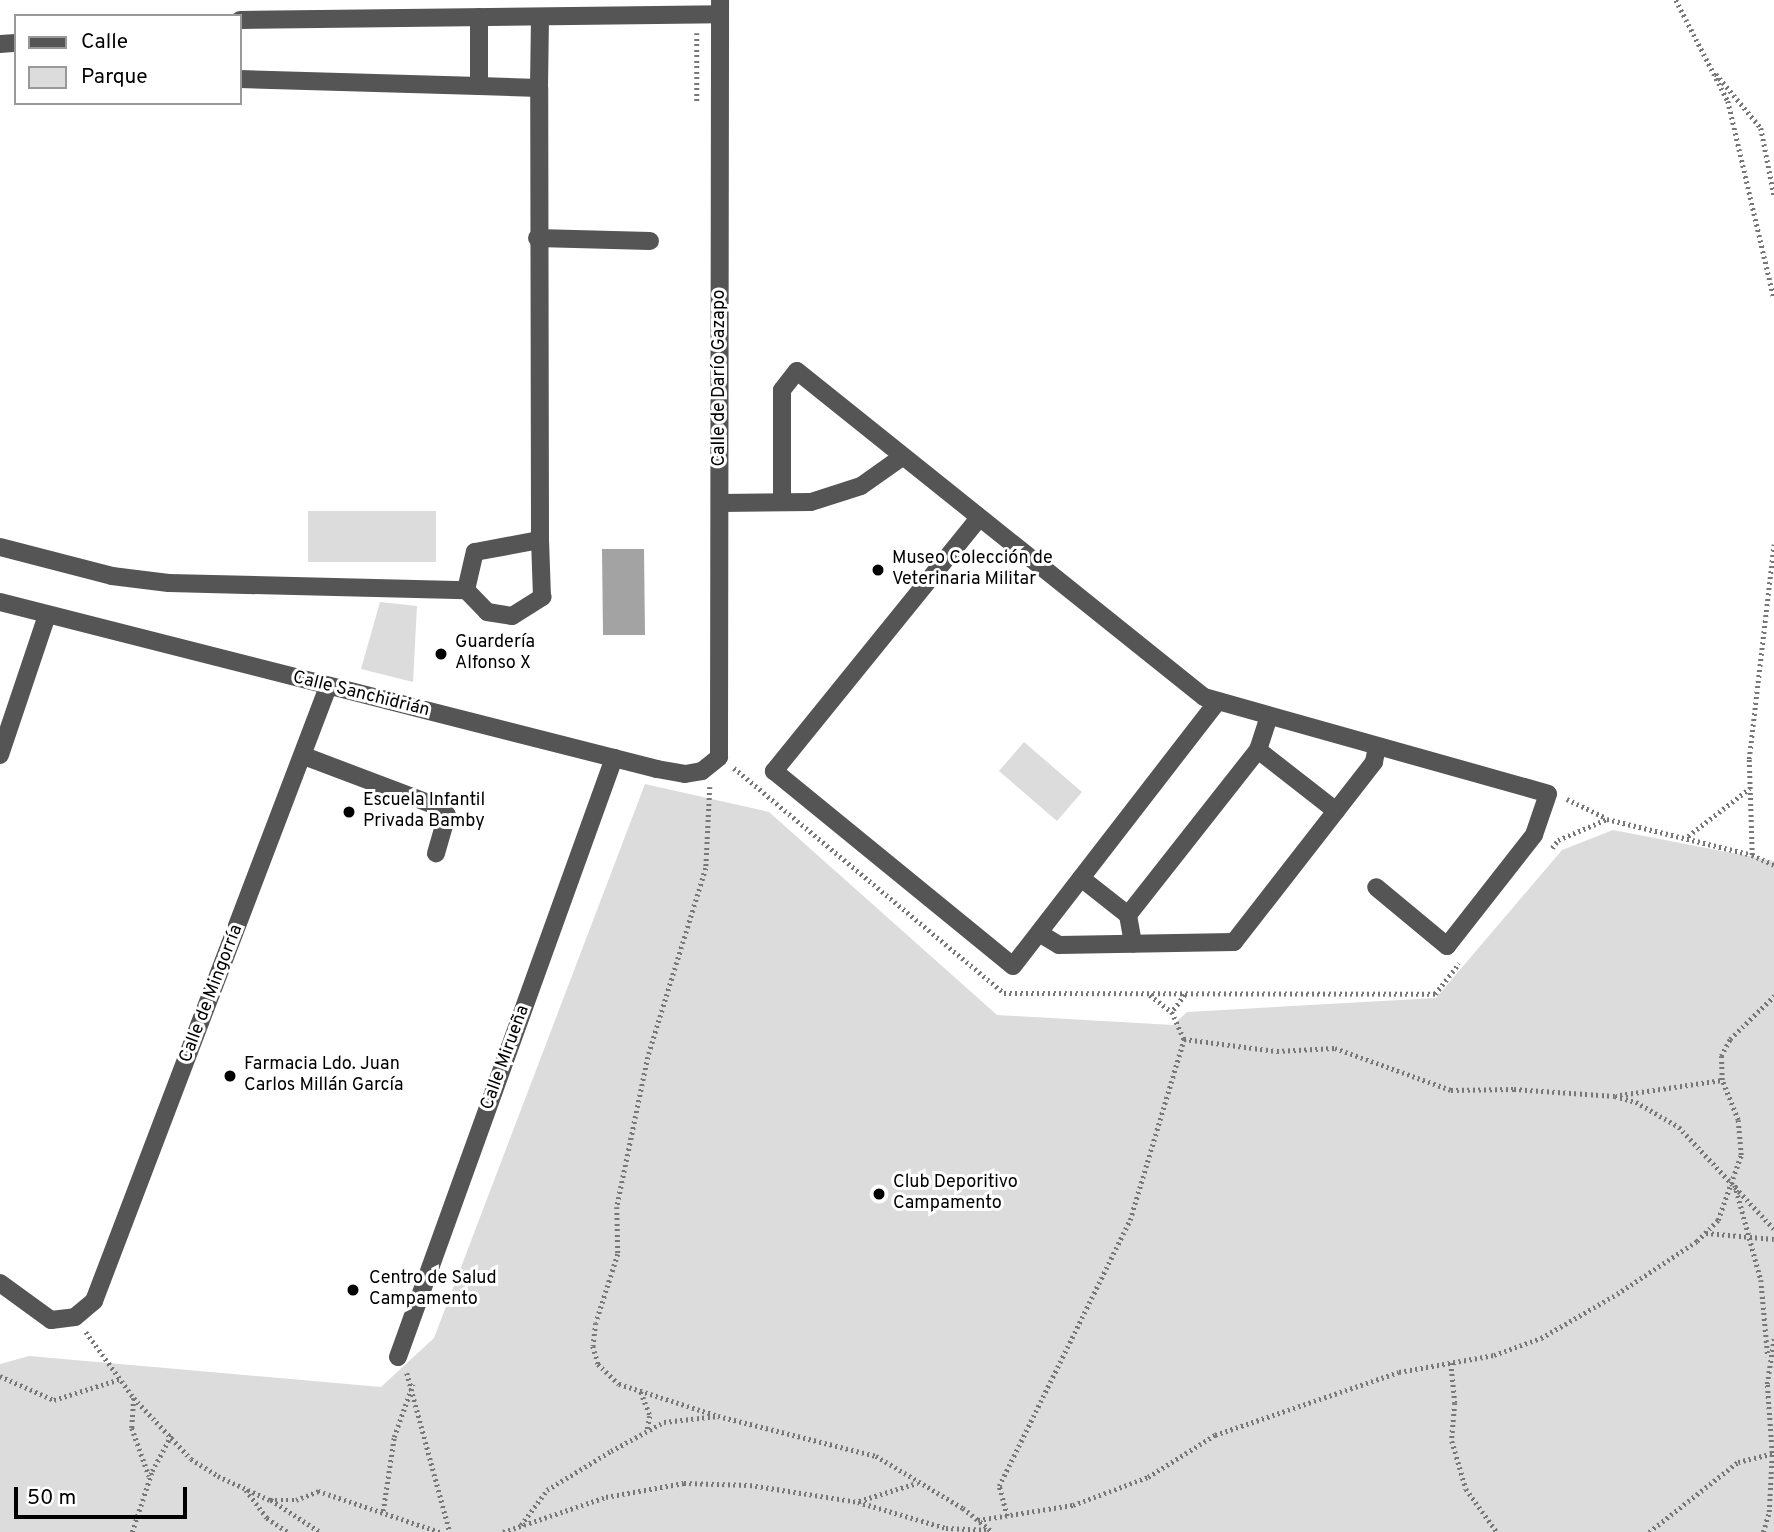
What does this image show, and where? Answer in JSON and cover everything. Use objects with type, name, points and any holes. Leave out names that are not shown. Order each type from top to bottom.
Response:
[{"type":"street","points":[[242,20],[540,17],[720,7]]},
{"type":"street","name":"Calle de Darío Gazapo","points":[[719,757],[720,7]]},
{"type":"street","points":[[479,17],[479,86]]},
{"type":"street","points":[[0,547],[112,576],[169,583],[466,590],[486,612],[512,616],[542,597],[537,238],[540,17]]},
{"type":"street","points":[[242,79],[539,88]]},
{"type":"street","points":[[537,238],[650,242]]},
{"type":"street","points":[[782,502],[782,390],[797,371],[1204,697],[1548,794],[1534,835],[1447,946],[1376,887]]},
{"type":"street","points":[[719,503],[811,502],[860,486],[902,457]]},
{"type":"street","points":[[979,518],[774,771],[1013,965],[1218,701]]},
{"type":"street","points":[[466,590],[475,552],[540,540]]},
{"type":"street","name":"Calle Sanchidrián","points":[[0,602],[328,687],[685,774],[702,771],[719,757]]},
{"type":"street","points":[[1,749],[47,615]]},
{"type":"street","name":"Calle de Mingorría","points":[[75,1317],[94,1301],[304,756],[328,687]]},
{"type":"street","points":[[1128,915],[1258,750],[1269,717]]},
{"type":"street","points":[[1039,933],[1059,944],[1234,943],[1374,762],[1377,747]]},
{"type":"street","points":[[1258,750],[1336,811]]},
{"type":"street","points":[[304,756],[439,807],[447,815],[436,853]]},
{"type":"street","name":"Calle Mirueña","points":[[398,1357],[614,758]]},
{"type":"street","points":[[1082,878],[1128,915],[1133,944]]},
{"type":"street","points":[[0,1283],[51,1320],[75,1317]]},
{"type":"path","points":[[1676,0],[1728,101],[1774,299]]},
{"type":"path","points":[[1712,71],[1746,104],[1761,128],[1774,195]]},
{"type":"path","points":[[1772,866],[1752,855],[1749,759],[1774,544]]},
{"type":"path","points":[[1687,837],[1750,787]]},
{"type":"path","points":[[1565,798],[1607,818]]},
{"type":"path","points":[[1007,1516],[999,1486],[1130,1220],[1184,1039],[1172,1012],[1150,994]]},
{"type":"path","points":[[1172,1012],[1186,995]]},
{"type":"path","points":[[978,1520],[1073,1505],[1148,1477],[1215,1435],[1398,1372],[1494,1355],[1541,1338],[1617,1294],[1705,1233],[1718,1220],[1734,1182],[1741,1155],[1738,1121],[1722,1080],[1721,1056],[1730,1038],[1774,996]]},
{"type":"path","points":[[1184,1039],[1277,1051],[1335,1048],[1451,1090],[1485,1087],[1615,1096],[1722,1080]]},
{"type":"path","points":[[1615,1096],[1679,1126],[1734,1182],[1774,1229]]},
{"type":"path","points":[[1734,1182],[1761,1280],[1762,1328],[1769,1361],[1773,1453],[1769,1512],[1763,1532]]},
{"type":"path","points":[[1705,1233],[1774,1239]]},
{"type":"path","points":[[75,1317],[134,1398],[172,1434],[191,1459],[270,1500],[320,1532]]},
{"type":"path","points":[[1769,1361],[1774,1338]]},
{"type":"path","points":[[1451,1363],[1455,1403],[1452,1441],[1466,1489],[1497,1532]]},
{"type":"path","points":[[1,1379],[54,1400],[120,1379]]},
{"type":"path","points":[[383,1511],[394,1437],[413,1383],[450,1532]]},
{"type":"path","points":[[641,1391],[650,1416],[646,1432]]},
{"type":"path","points":[[134,1398],[132,1428],[150,1477]]},
{"type":"path","points":[[521,1525],[547,1490],[664,1422],[718,1416],[876,1456],[978,1520],[991,1531]]},
{"type":"path","points":[[132,1532],[150,1477],[172,1434]]},
{"type":"path","points":[[1649,1532],[1738,1462],[1773,1453]]},
{"type":"path","points":[[503,1532],[606,1497],[684,1483],[750,1485],[858,1502],[946,1528],[991,1531]]},
{"type":"path","points":[[858,1502],[918,1483]]},
{"type":"path","points":[[246,1489],[267,1518],[288,1532]]},
{"type":"path","points":[[270,1500],[296,1500],[318,1491],[440,1532]]},
{"type":"green space","points":[[308,511],[436,511],[436,562],[308,562]]},
{"type":"green space","points":[[380,602],[417,606],[413,682],[361,669]]},
{"type":"green space","points":[[1024,742],[1082,792],[1057,821],[999,771]]},
{"type":"green space","points":[[645,784],[769,812],[997,1015],[1173,1025],[1187,1012],[1436,998],[1562,850],[1613,830],[1774,861],[1774,1532],[0,1532],[0,1364],[29,1356],[381,1387],[434,1338]]},
{"type":"shaded area","points":[[602,549],[644,549],[645,635],[603,635]]},
{"type":"place","name":"Museo Colección de Veterinaria Militar","points":[[878,570]]},
{"type":"place","name":"Guardería Alfonso X","points":[[441,654]]},
{"type":"place","name":"Escuela Infantil Privada Bamby","points":[[349,812]]},
{"type":"place","name":"Farmacia Ldo. Juan Carlos Millán García","points":[[230,1076]]},
{"type":"place","name":"Club Deporitivo Campamento","points":[[879,1194]]},
{"type":"place","name":"Centro de Salud Campamento","points":[[353,1290]]}]
